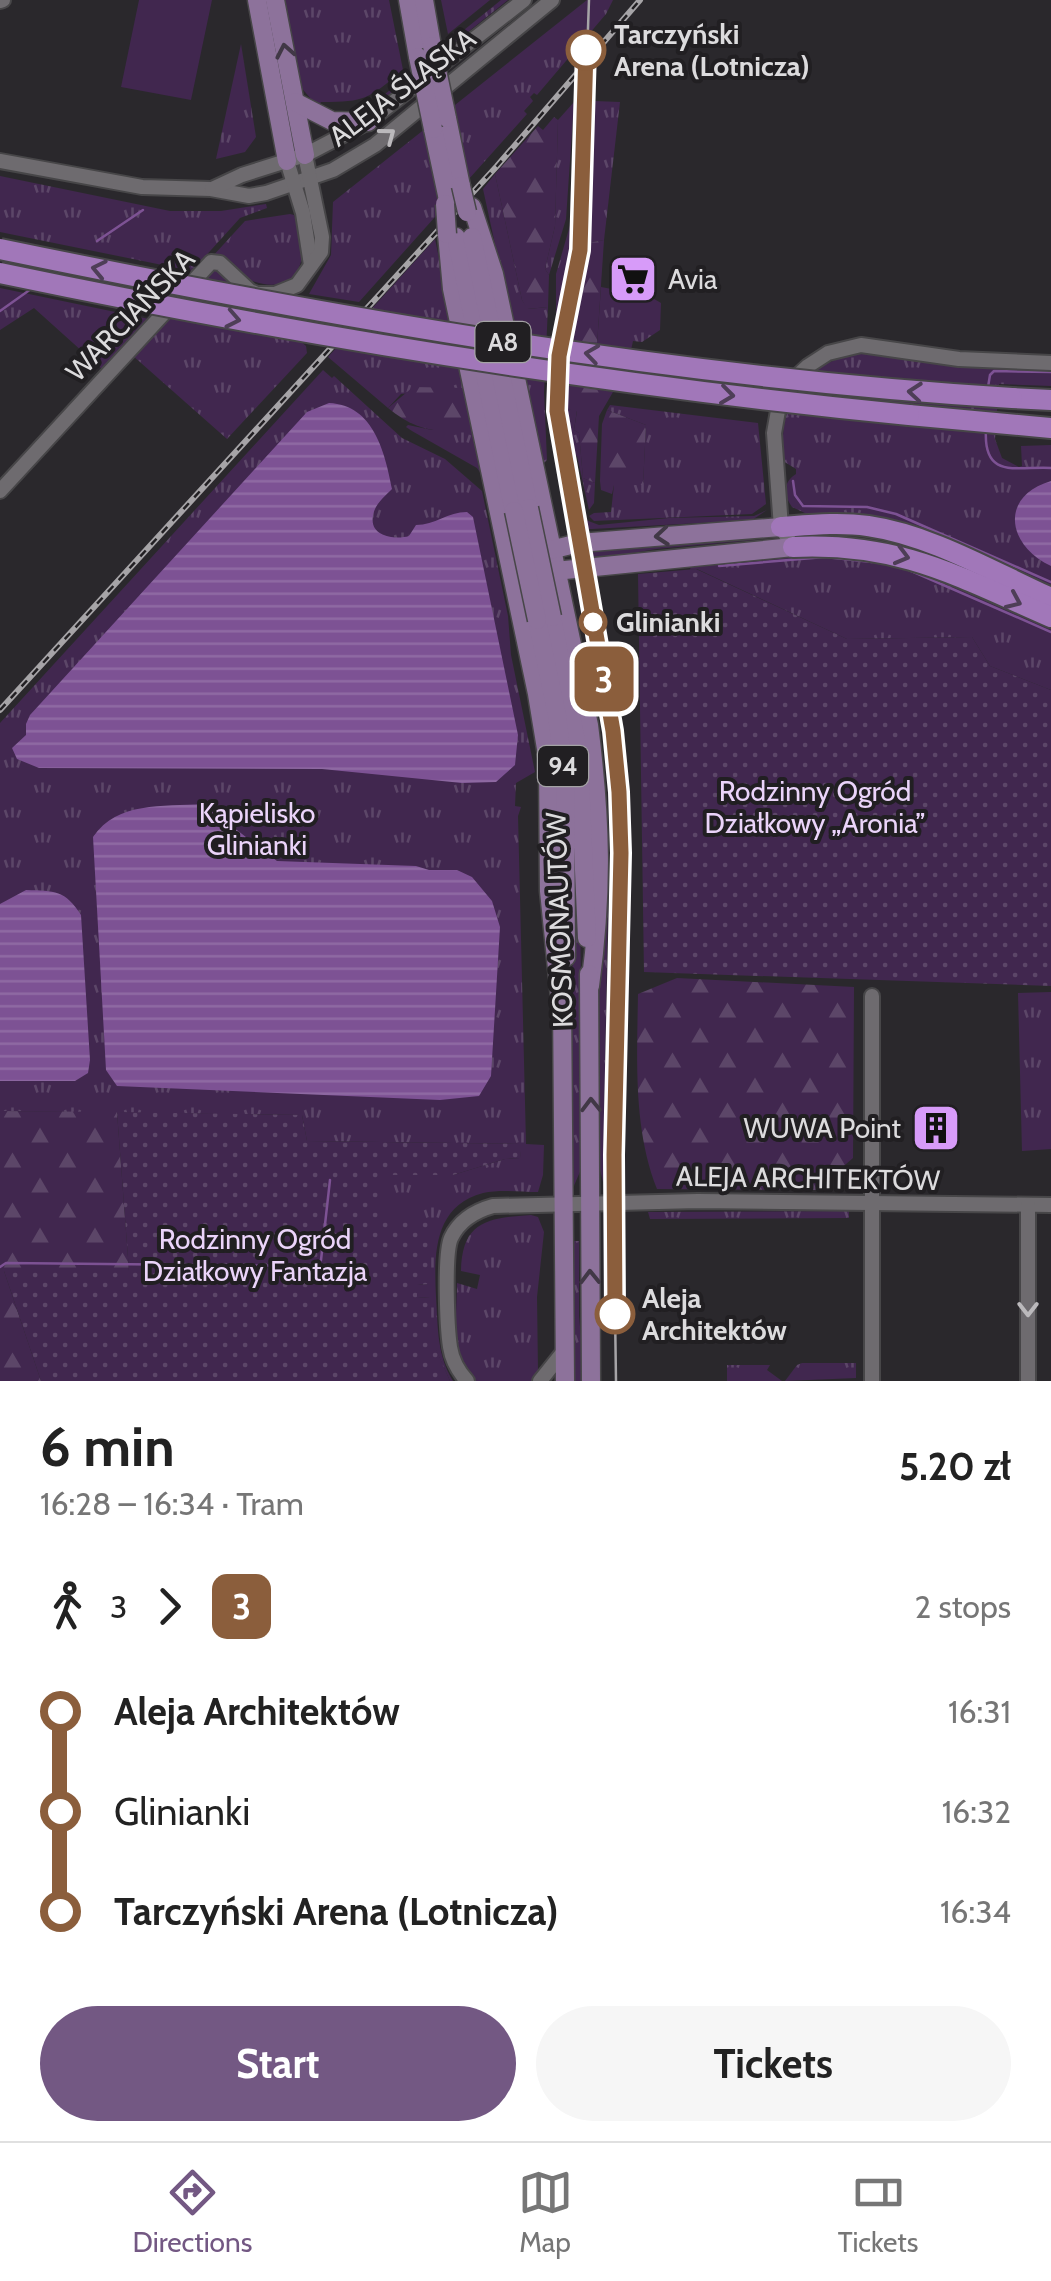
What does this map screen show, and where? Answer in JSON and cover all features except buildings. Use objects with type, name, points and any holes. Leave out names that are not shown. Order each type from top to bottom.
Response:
[{"type":"highway","name":"A8","points":[[0,248],[264,302],[505,342],[772,378],[1051,400]]},
{"type":"highway","name":"A8","points":[[0,273],[261,325],[509,366],[771,401],[1051,428]]},
{"type":"highway","points":[[781,527],[841,524],[884,529],[1051,598]]},
{"type":"highway","points":[[793,547],[851,546],[894,553],[939,568],[1051,617]]},
{"type":"main road","points":[[256,0],[296,158]]},
{"type":"main road","points":[[275,0],[295,102],[296,158]]},
{"type":"main road","name":"94","points":[[408,0],[425,51],[453,186]]},
{"type":"main road","name":"94","points":[[424,0],[425,51]]},
{"type":"main road","points":[[295,102],[332,121],[368,122]]},
{"type":"main road","points":[[453,186],[460,220],[452,288],[548,761],[549,891],[561,1007]]},
{"type":"main road","name":"KOSMONAUTÓW","points":[[453,186],[544,618],[579,756],[590,986],[591,1381]]},
{"type":"main road","points":[[460,220],[494,274],[589,725],[597,790],[601,900],[590,986]]},
{"type":"main road","points":[[547,523],[579,542]]},
{"type":"main road","points":[[510,567],[579,542],[781,527]]},
{"type":"main road","points":[[510,567],[538,573],[793,547]]},
{"type":"main road","name":"KOSMONAUTÓW","points":[[544,618],[564,784],[566,935],[561,1007],[565,1381]]},
{"type":"street","name":"ALEJA ŚLĄSKA","points":[[211,189],[296,158],[368,122],[524,0]]},
{"type":"street","name":"ALEJA ŚLĄSKA","points":[[0,160],[142,188],[211,189],[249,196],[294,184],[344,164],[375,145],[552,0]]},
{"type":"street","points":[[296,158],[311,178],[322,237],[321,252],[311,266]]},
{"type":"street","points":[[296,158],[294,184],[311,266]]},
{"type":"street","name":"WARCIAŃSKA","points":[[0,491],[210,262],[220,263],[257,294],[287,291],[297,285],[311,266]]},
{"type":"street","points":[[793,547],[781,527],[776,415],[794,379],[828,353],[861,345],[960,359],[1051,363]]},
{"type":"street","points":[[768,549],[781,527]]},
{"type":"street","points":[[872,996],[872,1381]]},
{"type":"street","name":"ALEJA ARCHITEKTÓW","points":[[467,1381],[454,1363],[450,1348],[447,1252],[450,1240],[468,1217],[479,1210],[589,1202],[1051,1205]]},
{"type":"street","points":[[1028,1205],[1028,1381]]},
{"type":"street","points":[[540,1381],[564,1351]]},
{"type":"green space","points":[[139,0],[212,0],[191,100],[121,87]]},
{"type":"green space","points":[[280,0],[389,0],[403,70],[366,97],[321,102],[318,107],[299,85]]},
{"type":"green space","points":[[441,0],[490,0],[448,34]]},
{"type":"green space","points":[[501,0],[508,0],[374,107],[353,115],[332,112],[355,111],[374,103]]},
{"type":"green space","points":[[587,0],[613,0],[606,14],[537,95],[530,97],[533,101],[524,111],[527,114],[359,302],[309,294],[331,255],[333,202]]},
{"type":"green space","points":[[241,44],[256,137],[245,152],[216,159]]},
{"type":"green space","points":[[582,101],[576,247],[561,334],[556,333],[556,274],[573,215]]},
{"type":"green space","points":[[594,101],[620,102],[604,240],[588,243]]},
{"type":"green space","points":[[574,102],[566,219],[549,275],[545,269],[555,226],[558,120]]},
{"type":"green space","points":[[554,117],[558,120],[555,226],[545,269],[549,275],[548,307],[527,309],[495,174],[538,126],[543,130]]},
{"type":"green space","points":[[495,174],[522,300],[528,309],[548,307],[544,392],[547,460],[543,464],[483,189]]},
{"type":"green space","points":[[0,176],[170,211],[221,211],[266,204],[267,208],[240,218],[192,271],[0,232]]},
{"type":"green space","points":[[294,215],[300,234],[302,258],[289,282],[257,283],[212,257],[245,221]]},
{"type":"green space","points":[[435,239],[466,388],[401,394],[388,408],[328,357]]},
{"type":"green space","points":[[604,240],[597,345],[570,341],[588,243]]},
{"type":"green space","points":[[214,269],[306,346],[307,353],[227,439],[132,355]]},
{"type":"green space","points":[[601,287],[649,296],[661,303],[660,330],[642,342],[633,341],[631,350],[597,345]]},
{"type":"green space","points":[[0,288],[149,319],[103,370],[34,308],[0,330]]},
{"type":"green space","points":[[865,353],[963,366],[1051,370],[1051,386],[999,384],[995,439],[1002,458],[1019,467],[1021,446],[1051,445],[1051,590],[861,516],[807,514],[792,507],[786,489],[796,469],[783,461],[785,420],[791,402],[810,374],[825,364]]},
{"type":"green space","name":"Kąpielisko Glinianki","points":[[323,370],[402,438],[445,459],[482,491],[535,772],[516,783],[515,806],[521,807],[518,816],[526,1144],[544,1145],[543,1175],[538,1192],[483,1193],[467,1200],[454,1209],[440,1234],[435,1265],[438,1330],[441,1351],[453,1381],[436,1350],[430,1349],[430,1298],[417,1297],[416,1285],[429,1284],[429,1219],[382,1218],[382,1174],[453,1175],[520,1158],[521,1144],[307,1141],[302,1115],[0,1111],[0,723]]},
{"type":"green space","points":[[565,384],[613,392],[599,416],[595,483],[583,478],[579,433],[574,430],[577,411],[566,409]]},
{"type":"green space","points":[[413,387],[466,388],[475,427],[428,429],[408,422],[388,408]]},
{"type":"green space","points":[[610,405],[758,423],[766,504],[752,514],[594,521],[589,516],[611,512],[614,485],[643,485],[646,425],[607,410]]},
{"type":"green space","points":[[566,409],[577,410],[574,430],[579,433],[583,478],[595,483],[594,503],[589,510],[577,456],[572,457]]},
{"type":"green space","points":[[607,410],[646,425],[643,485],[614,485],[612,494],[601,490],[600,481],[602,424]]},
{"type":"green space","points":[[408,425],[432,430],[475,427],[487,482],[477,468]]},
{"type":"green space","points":[[767,510],[752,520],[592,529],[586,529],[583,519],[599,525],[754,516]]},
{"type":"green space","points":[[754,537],[755,540],[656,549],[592,560],[591,552]]},
{"type":"green space","points":[[807,554],[877,560],[931,576],[1051,629],[1051,690],[990,666],[972,637],[847,639],[697,569],[690,570],[691,566]]},
{"type":"green space","name":"Rodzinny Ogród Działkowy „Aronia”","points":[[696,569],[847,639],[972,637],[990,666],[1051,690],[1051,986],[644,972],[638,574]]},
{"type":"green space","points":[[546,618],[579,827],[583,1152],[582,1167],[573,1188],[570,1027],[574,933]]},
{"type":"green space","points":[[608,900],[603,1182],[599,965]]},
{"type":"green space","points":[[677,978],[854,987],[853,1158],[816,1190],[657,1189],[640,1118],[638,994]]},
{"type":"green space","points":[[1051,992],[1051,1149],[1022,1151],[1018,993]]},
{"type":"green space","points":[[0,1111],[117,1112],[129,1271],[4,1271],[41,1381],[0,1381]]},
{"type":"green space","name":"Rodzinny Ogród Działkowy Fantazja","points":[[117,1112],[302,1115],[307,1141],[522,1144],[520,1158],[453,1175],[382,1175],[382,1218],[429,1218],[429,1284],[417,1285],[417,1297],[430,1298],[430,1349],[436,1349],[450,1381],[41,1381],[4,1271],[129,1271]]},
{"type":"green space","points":[[849,1211],[849,1218],[650,1219],[648,1212]]},
{"type":"green space","points":[[538,1217],[544,1232],[537,1297],[538,1373],[535,1381],[476,1381],[462,1360],[456,1335],[457,1283],[477,1289],[480,1275],[461,1271],[466,1242],[480,1225]]},
{"type":"green space","points":[[572,1241],[579,1241],[579,1316],[585,1381],[574,1381]]},
{"type":"green space","points":[[802,1363],[856,1363],[856,1378],[785,1381]]},
{"type":"green space","points":[[727,1365],[770,1365],[767,1370],[782,1381],[727,1381]]},
{"type":"shaded area","points":[[329,403],[357,412],[381,446],[392,489],[374,512],[373,523],[379,533],[404,537],[416,525],[467,512],[473,517],[518,735],[515,765],[496,782],[462,783],[322,769],[39,768],[17,759],[12,748],[26,735],[30,715],[307,412]]},
{"type":"shaded area","points":[[1051,481],[1051,566],[1025,546],[1015,522],[1023,498]]},
{"type":"shaded area","points":[[203,804],[277,861],[416,866],[457,870],[472,877],[492,901],[500,927],[491,1076],[479,1096],[440,1100],[117,1086],[106,1070],[93,837],[103,825],[128,812]]},
{"type":"shaded area","points":[[26,890],[58,894],[81,915],[90,1060],[88,1073],[75,1081],[0,1081],[0,904]]},
{"type":"waterway","points":[[97,241],[143,210]]},
{"type":"waterway","points":[[0,311],[31,289]]},
{"type":"waterway","points":[[988,387],[994,371],[1051,372]]},
{"type":"waterway","points":[[986,430],[990,457],[996,463],[1015,468],[1051,468]]},
{"type":"waterway","points":[[793,481],[795,495],[803,506],[867,507],[896,514],[1051,582]]},
{"type":"waterway","points":[[719,566],[825,557],[872,562]]},
{"type":"waterway","points":[[909,570],[1051,632]]},
{"type":"waterway","points":[[315,1266],[321,1260],[330,1180]]},
{"type":"waterway","points":[[0,1267],[6,1263],[304,1266]]},
{"type":"tram line","points":[[589,0],[580,250],[559,356],[557,411],[613,731],[621,817],[613,1167],[616,1381]]},
{"type":"tram line","name":"3","points":[[586,50],[580,250],[559,356],[557,411],[618,768],[621,853],[614,1155],[615,1314]]},
{"type":"railway","points":[[0,710],[497,166],[640,0]]},
{"type":"place","name":"Tarczyński Arena (Lotnicza)","points":[[586,50]]},
{"type":"place","name":"Avia","points":[[633,279]]},
{"type":"place","name":"Glinianki","points":[[593,622]]},
{"type":"place","name":"WUWA Point","points":[[936,1128]]},
{"type":"place","name":"Aleja Architektów","points":[[615,1314]]}]
